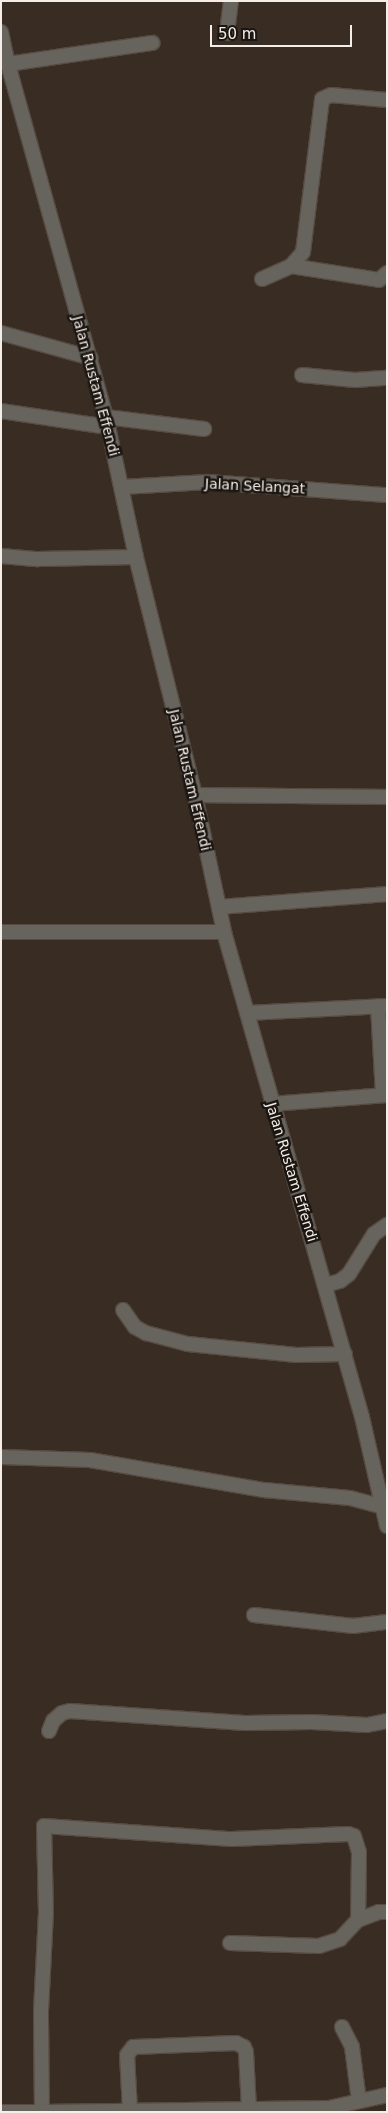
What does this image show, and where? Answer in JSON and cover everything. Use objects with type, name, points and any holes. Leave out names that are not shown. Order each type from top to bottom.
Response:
[{"type":"street","points":[[227,33],[231,1]]},
{"type":"street","name":"Jalan Rustam Effendi","points":[[1,32],[8,64],[107,422],[136,557],[195,796],[224,932],[271,1104],[345,1354],[362,1417],[387,1526]]},
{"type":"street","points":[[8,64],[152,43]]},
{"type":"street","points":[[262,279],[291,266],[303,252],[322,99],[331,94],[387,100]]},
{"type":"street","points":[[291,266],[379,280],[387,273]]},
{"type":"street","points":[[1,333],[90,358]]},
{"type":"street","points":[[302,375],[356,380],[387,378]]},
{"type":"street","points":[[1,411],[107,422],[204,429]]},
{"type":"street","name":"Jalan Selangat","points":[[122,488],[208,482],[387,495]]},
{"type":"street","points":[[1,556],[38,559],[136,557]]},
{"type":"street","points":[[195,796],[387,797]]},
{"type":"street","points":[[218,907],[387,894]]},
{"type":"street","points":[[1,932],[224,932]]},
{"type":"street","points":[[247,1013],[382,1006],[385,1095],[271,1104]]},
{"type":"street","points":[[326,1285],[340,1281],[350,1274],[374,1234],[387,1225]]},
{"type":"street","points":[[123,1310],[135,1327],[146,1333],[188,1344],[296,1355],[345,1354]]},
{"type":"street","points":[[1,1457],[90,1460],[264,1490],[350,1498],[382,1507]]},
{"type":"street","points":[[254,1615],[353,1626],[387,1622]]},
{"type":"street","points":[[49,1730],[53,1721],[62,1713],[70,1711],[245,1723],[312,1722],[367,1725],[387,1721]]},
{"type":"street","points":[[41,2112],[42,2011],[46,1913],[44,1826],[232,1840],[348,1834],[354,1836],[359,1852],[358,1920]]},
{"type":"street","points":[[230,1943],[319,1946],[340,1939],[358,1920],[379,1912],[387,1912]]},
{"type":"street","points":[[342,2027],[352,2047],[359,2101]]},
{"type":"street","points":[[130,2110],[127,2055],[133,2047],[236,2043],[244,2047],[246,2052],[249,2109]]},
{"type":"street","points":[[1,2112],[328,2108],[387,2095]]}]
